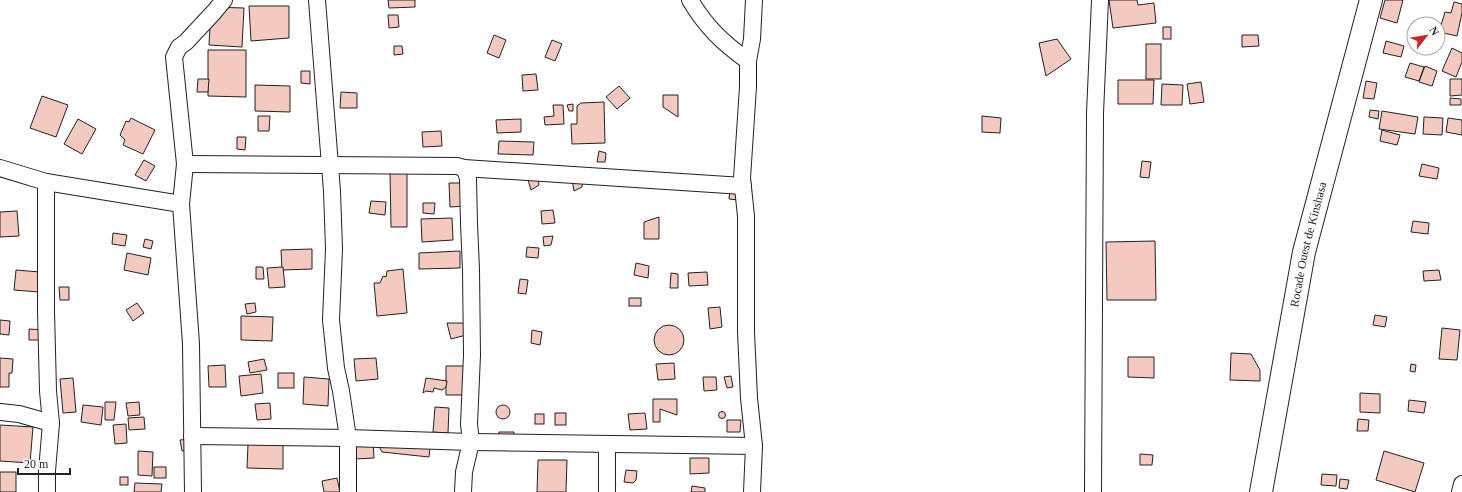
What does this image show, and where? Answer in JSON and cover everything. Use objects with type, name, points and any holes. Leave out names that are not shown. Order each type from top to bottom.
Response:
[{"type":"main road","name":"Rocade Ouest de Kinshasa","points":[[1261,492],[1304,252],[1371,0]]},
{"type":"street","points":[[193,492],[191,344],[181,204],[185,164],[181,118],[175,83],[174,57],[179,46],[186,42],[224,0]]},
{"type":"street","points":[[317,0],[332,191],[334,249],[331,320],[336,368],[348,438],[348,492]]},
{"type":"street","points":[[690,0],[712,32],[748,62]]},
{"type":"street","points":[[752,492],[754,446],[749,398],[746,332],[746,216],[742,163],[747,110],[748,62],[752,39],[754,0]]},
{"type":"street","points":[[1093,492],[1095,113],[1100,0]]},
{"type":"street","points":[[185,164],[456,166],[464,168],[743,186]]},
{"type":"street","points":[[0,168],[46,182],[181,204]]},
{"type":"street","points":[[463,492],[464,472],[471,442],[469,424],[472,355],[472,270],[468,178],[464,168]]},
{"type":"street","points":[[46,182],[46,311],[48,391],[51,422],[47,492]]},
{"type":"street","points":[[0,412],[19,414],[51,422]]},
{"type":"street","points":[[192,436],[754,446]]},
{"type":"street","points":[[607,444],[607,492]]},
{"type":"street","points":[[1460,492],[1462,484]]},
{"type":"building","points":[[388,0],[415,0],[415,7],[389,8]]},
{"type":"building","points":[[1109,0],[1137,0],[1138,5],[1154,3],[1156,23],[1113,28]]},
{"type":"building","points":[[1385,0],[1403,0],[1397,23],[1380,18]]},
{"type":"building","points":[[1454,2],[1462,4],[1462,13],[1457,36],[1446,34],[1446,16],[1444,16],[1445,12],[1451,13]]},
{"type":"building","points":[[249,6],[289,6],[289,38],[251,41]]},
{"type":"building","points":[[211,7],[244,8],[242,47],[209,45]]},
{"type":"building","points":[[388,15],[398,15],[399,27],[389,28]]},
{"type":"building","points":[[1163,27],[1171,27],[1171,39],[1163,39]]},
{"type":"building","points":[[494,35],[506,40],[499,58],[487,53]]},
{"type":"building","points":[[1242,35],[1258,35],[1259,46],[1242,47]]},
{"type":"building","points":[[1057,39],[1071,59],[1046,76],[1039,43]]},
{"type":"building","points":[[552,40],[562,44],[555,61],[545,57]]},
{"type":"building","points":[[1386,41],[1404,46],[1401,57],[1383,53]]},
{"type":"building","points":[[1146,44],[1161,44],[1161,79],[1146,79]]},
{"type":"building","points":[[394,46],[402,46],[403,54],[394,55]]},
{"type":"building","points":[[1452,48],[1462,53],[1462,62],[1456,77],[1442,71]]},
{"type":"building","points":[[208,50],[246,50],[246,97],[208,96]]},
{"type":"building","points":[[1410,63],[1424,67],[1419,81],[1405,77]]},
{"type":"building","points":[[1425,66],[1437,71],[1432,86],[1419,82]]},
{"type":"building","points":[[301,71],[310,71],[310,84],[301,83]]},
{"type":"building","points":[[536,74],[538,90],[523,91],[522,75]]},
{"type":"building","points":[[198,79],[209,79],[208,92],[197,92]]},
{"type":"building","points":[[1450,79],[1462,79],[1462,95],[1450,96]]},
{"type":"building","points":[[1118,80],[1154,80],[1153,104],[1118,104]]},
{"type":"building","points":[[1366,81],[1377,83],[1374,99],[1363,98]]},
{"type":"building","points":[[1201,82],[1204,102],[1190,104],[1187,84]]},
{"type":"building","points":[[1162,84],[1183,85],[1182,105],[1161,105]]},
{"type":"building","points":[[255,85],[290,86],[290,112],[255,111]]},
{"type":"building","points":[[619,86],[630,98],[617,109],[606,97]]},
{"type":"building","points":[[341,92],[357,93],[357,108],[340,108]]},
{"type":"building","points":[[663,95],[678,95],[678,117],[663,107]]},
{"type":"building","points":[[42,96],[68,105],[56,137],[30,128]]},
{"type":"building","points":[[1450,98],[1461,99],[1461,105],[1450,105]]},
{"type":"building","points":[[604,102],[605,143],[572,144],[571,124],[577,124],[577,106],[581,103]]},
{"type":"building","points":[[573,104],[573,111],[569,111],[567,105]]},
{"type":"building","points":[[553,105],[563,105],[564,124],[545,125],[544,117],[554,116]]},
{"type":"building","points":[[1370,110],[1379,111],[1378,119],[1369,117]]},
{"type":"building","points":[[1382,111],[1418,117],[1415,134],[1379,129]]},
{"type":"building","points":[[258,116],[270,116],[269,131],[258,131]]},
{"type":"building","points":[[982,116],[1001,118],[1000,133],[982,132]]},
{"type":"building","points":[[1424,117],[1443,118],[1442,135],[1423,134]]},
{"type":"building","points":[[131,118],[155,130],[143,154],[123,145],[125,140],[120,135],[126,121],[129,122]]},
{"type":"building","points":[[1448,118],[1462,120],[1462,135],[1446,132]]},
{"type":"building","points":[[78,119],[96,129],[82,154],[64,144]]},
{"type":"building","points":[[521,119],[521,132],[497,133],[496,120]]},
{"type":"building","points":[[1382,130],[1400,135],[1397,145],[1380,141]]},
{"type":"building","points":[[441,131],[442,146],[423,147],[422,132]]},
{"type":"building","points":[[237,137],[246,137],[245,150],[237,149]]},
{"type":"building","points":[[499,141],[534,142],[533,155],[498,154]]},
{"type":"building","points":[[599,151],[606,153],[605,162],[597,162]]},
{"type":"building","points":[[144,160],[155,166],[146,181],[135,175]]},
{"type":"building","points":[[1142,161],[1151,162],[1149,178],[1140,177]]},
{"type":"building","points":[[1422,164],[1439,168],[1437,179],[1419,176]]},
{"type":"building","points":[[390,172],[407,172],[407,227],[391,227]]},
{"type":"building","points":[[538,178],[539,185],[531,190],[528,180]]},
{"type":"building","points":[[583,178],[582,187],[574,191],[572,180]]},
{"type":"building","points":[[449,183],[464,183],[465,206],[450,207]]},
{"type":"building","points":[[730,188],[738,189],[738,200],[729,199]]},
{"type":"building","points":[[371,201],[386,202],[385,215],[369,213]]},
{"type":"building","points":[[423,203],[435,203],[434,214],[423,213]]},
{"type":"building","points":[[553,210],[555,223],[542,224],[541,211]]},
{"type":"building","points":[[17,211],[19,236],[0,237],[0,212]]},
{"type":"building","points":[[659,217],[659,239],[644,239],[644,222]]},
{"type":"building","points":[[452,218],[453,240],[422,242],[421,219]]},
{"type":"building","points":[[1413,221],[1429,223],[1428,234],[1411,232]]},
{"type":"building","points":[[113,233],[127,235],[125,246],[112,244]]},
{"type":"building","points":[[553,236],[551,245],[544,246],[543,237]]},
{"type":"building","points":[[145,239],[153,241],[151,249],[143,247]]},
{"type":"building","points":[[1155,241],[1156,300],[1107,300],[1106,242]]},
{"type":"building","points":[[527,247],[539,248],[538,258],[526,257]]},
{"type":"building","points":[[312,249],[312,269],[282,270],[281,250]]},
{"type":"building","points":[[460,251],[460,268],[419,269],[419,253]]},
{"type":"building","points":[[127,253],[151,258],[148,275],[124,270]]},
{"type":"building","points":[[636,263],[649,266],[648,278],[634,275]]},
{"type":"building","points":[[256,267],[263,267],[264,279],[256,279]]},
{"type":"building","points":[[283,267],[285,287],[269,288],[267,268]]},
{"type":"building","points":[[403,269],[407,313],[377,316],[374,283],[380,283],[383,276],[386,277],[387,271]]},
{"type":"building","points":[[16,270],[40,272],[39,292],[14,290]]},
{"type":"building","points":[[1439,270],[1441,280],[1424,281],[1423,271]]},
{"type":"building","points":[[707,272],[708,285],[689,286],[688,273]]},
{"type":"building","points":[[671,273],[678,274],[678,288],[670,288]]},
{"type":"building","points":[[520,279],[528,280],[526,294],[518,293]]},
{"type":"building","points":[[59,287],[69,287],[69,300],[60,300]]},
{"type":"building","points":[[629,298],[641,298],[641,306],[629,306]]},
{"type":"building","points":[[137,303],[144,313],[133,321],[126,310]]},
{"type":"building","points":[[255,303],[256,312],[247,314],[245,304]]},
{"type":"building","points":[[720,307],[722,327],[710,329],[708,308]]},
{"type":"building","points":[[1375,315],[1387,317],[1385,327],[1373,325]]},
{"type":"building","points":[[241,316],[273,317],[272,341],[241,340]]},
{"type":"building","points":[[0,320],[10,321],[9,335],[0,334]]},
{"type":"building","points":[[447,323],[462,323],[468,326],[470,334],[451,339]]},
{"type":"building","points":[[669,325],[680,329],[684,340],[680,351],[669,355],[658,351],[654,340],[658,329]]},
{"type":"building","points":[[1442,328],[1460,330],[1457,360],[1439,359]]},
{"type":"building","points":[[29,329],[45,330],[45,340],[29,340]]},
{"type":"building","points":[[532,330],[542,332],[540,345],[531,343]]},
{"type":"building","points":[[1231,353],[1251,354],[1260,370],[1260,381],[1230,380]]},
{"type":"building","points":[[1128,357],[1154,357],[1154,378],[1128,377]]},
{"type":"building","points":[[0,358],[13,359],[12,373],[9,373],[9,387],[0,387]]},
{"type":"building","points":[[376,358],[378,379],[356,381],[354,359]]},
{"type":"building","points":[[264,359],[267,370],[250,373],[248,362]]},
{"type":"building","points":[[674,363],[675,379],[658,380],[656,364]]},
{"type":"building","points":[[1411,364],[1416,365],[1415,372],[1410,371]]},
{"type":"building","points":[[225,365],[226,387],[209,387],[208,366]]},
{"type":"building","points":[[446,366],[469,366],[468,395],[446,395]]},
{"type":"building","points":[[278,373],[294,373],[294,388],[278,388]]},
{"type":"building","points":[[261,374],[263,393],[241,396],[239,376]]},
{"type":"building","points":[[731,376],[733,387],[727,388],[724,377]]},
{"type":"building","points":[[304,377],[329,379],[328,406],[303,404]]},
{"type":"building","points":[[703,377],[716,377],[717,390],[704,391]]},
{"type":"building","points":[[73,378],[76,412],[63,413],[60,379]]},
{"type":"building","points":[[426,378],[447,381],[446,387],[442,390],[434,388],[433,392],[426,391],[423,393]]},
{"type":"building","points":[[1360,393],[1380,394],[1380,413],[1360,412]]},
{"type":"building","points":[[653,399],[677,399],[677,415],[660,409],[660,422],[653,422]]},
{"type":"building","points":[[1409,400],[1426,402],[1424,413],[1408,411]]},
{"type":"building","points":[[105,402],[116,402],[114,420],[105,420]]},
{"type":"building","points":[[139,402],[140,415],[128,416],[126,403]]},
{"type":"building","points":[[270,403],[271,419],[257,420],[255,404]]},
{"type":"building","points":[[83,405],[103,407],[101,425],[81,422]]},
{"type":"building","points":[[503,405],[508,407],[510,412],[508,417],[503,419],[498,417],[496,412],[498,407]]},
{"type":"building","points":[[435,407],[449,408],[448,433],[433,432]]},
{"type":"building","points":[[722,412],[725,415],[722,418],[719,415]]},
{"type":"building","points":[[555,413],[566,413],[566,425],[555,425]]},
{"type":"building","points":[[645,413],[647,429],[630,430],[628,414]]},
{"type":"building","points":[[535,414],[544,414],[544,424],[535,424]]},
{"type":"building","points":[[144,417],[145,429],[129,430],[128,418]]},
{"type":"building","points":[[1358,419],[1369,420],[1368,431],[1357,431]]},
{"type":"building","points":[[727,420],[741,420],[740,432],[727,432]]},
{"type":"building","points":[[126,424],[127,443],[115,444],[113,425]]},
{"type":"building","points":[[0,425],[33,427],[30,463],[0,461]]},
{"type":"building","points":[[499,432],[514,432],[514,440],[498,440]]},
{"type":"building","points":[[190,439],[192,450],[182,451],[180,440]]},
{"type":"building","points":[[373,440],[374,458],[354,459],[353,441]]},
{"type":"building","points":[[377,443],[430,448],[429,457],[382,452]]},
{"type":"building","points":[[248,444],[283,445],[283,469],[247,468]]},
{"type":"building","points":[[138,451],[153,452],[152,476],[138,475]]},
{"type":"building","points":[[1384,451],[1424,463],[1415,492],[1376,480]]},
{"type":"building","points":[[1140,454],[1153,455],[1152,465],[1140,465]]},
{"type":"building","points":[[690,458],[709,458],[709,473],[690,474]]},
{"type":"building","points":[[538,460],[567,460],[566,492],[537,492]]},
{"type":"building","points":[[154,467],[166,467],[166,478],[154,478]]},
{"type":"building","points":[[626,470],[637,471],[636,480],[633,483],[624,482]]},
{"type":"building","points":[[0,472],[16,472],[16,492],[0,492]]},
{"type":"building","points":[[1322,474],[1337,475],[1336,486],[1321,485]]},
{"type":"building","points":[[120,477],[128,477],[128,485],[120,485]]},
{"type":"building","points":[[337,478],[340,492],[324,492],[322,481]]},
{"type":"building","points":[[1340,479],[1349,480],[1347,489],[1339,488]]},
{"type":"building","points":[[135,483],[162,484],[161,492],[134,492]]},
{"type":"building","points":[[692,486],[705,488],[705,492],[691,492]]}]
